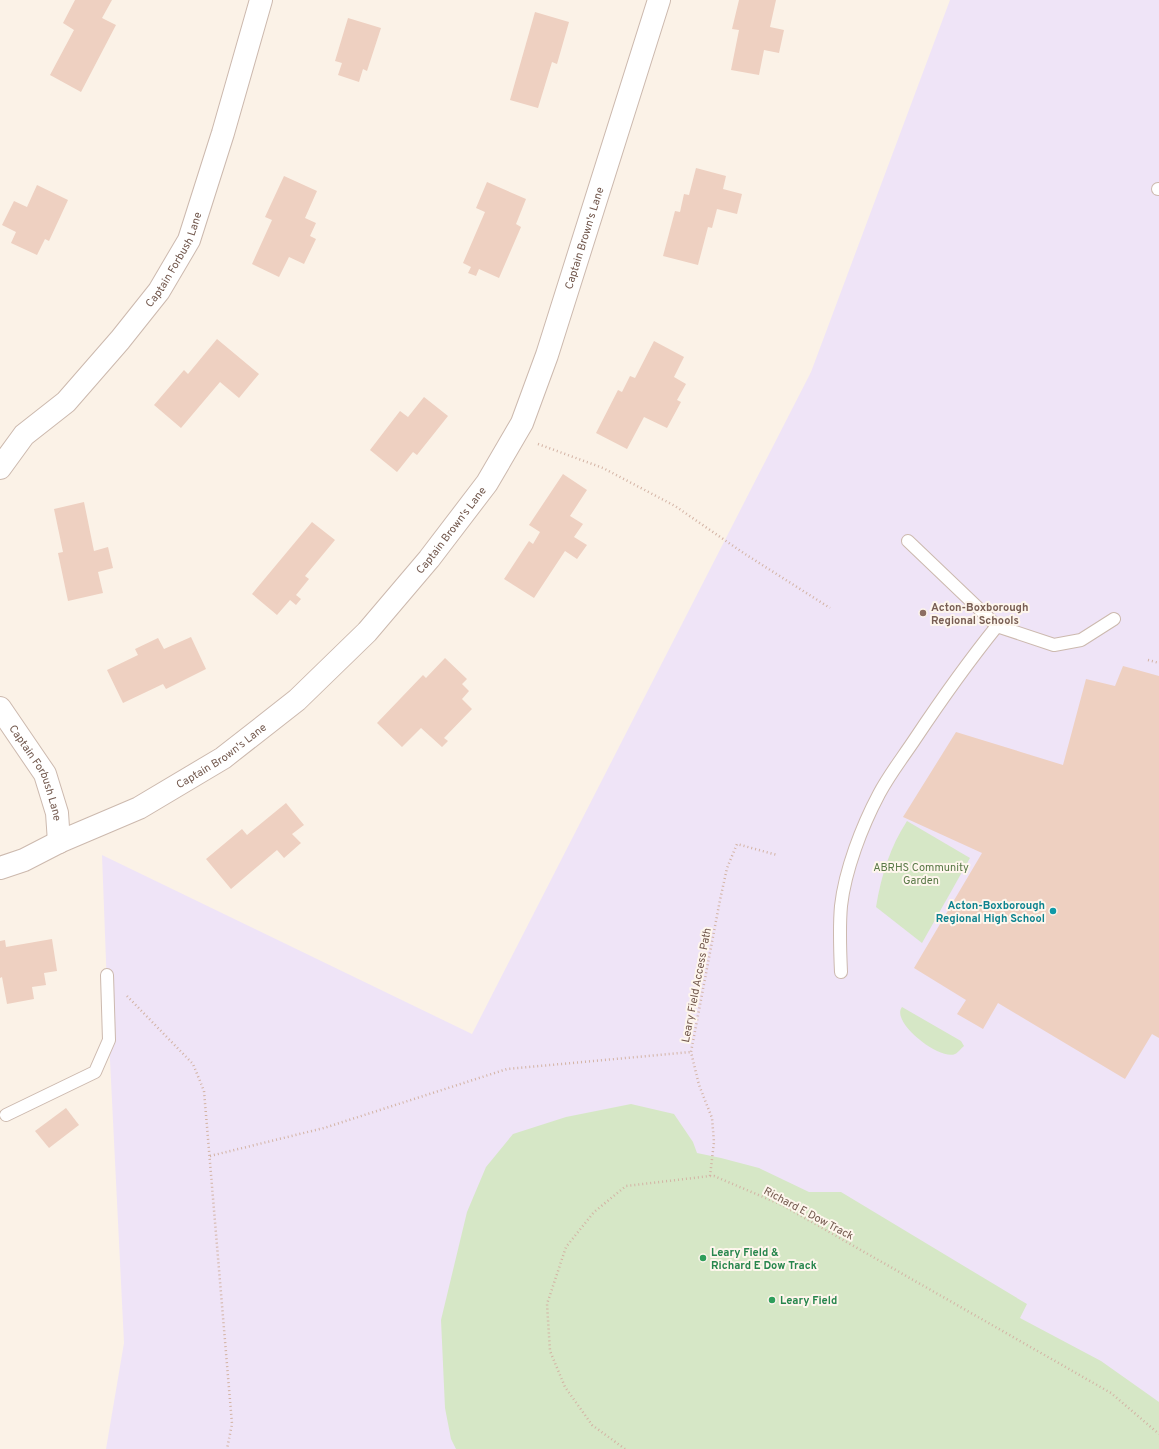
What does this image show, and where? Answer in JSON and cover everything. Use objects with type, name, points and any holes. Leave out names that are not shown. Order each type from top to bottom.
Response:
[{"type":"street","name":"Captain Forbush Lane","points":[[0,468],[24,435],[66,402],[120,340],[159,291],[189,240],[223,133],[261,0]]},
{"type":"street","name":"Captain Brown's Lane","points":[[0,868],[24,860],[59,842],[139,808],[223,758],[297,700],[367,632],[430,560],[487,483],[522,423],[547,355],[659,0]]},
{"type":"street","name":"Captain Forbush Lane","points":[[0,708],[45,774],[57,813],[59,842]]},
{"type":"lane","points":[[908,541],[997,626],[1054,645],[1081,640],[1114,619]]},
{"type":"lane","points":[[841,972],[839,940],[841,904],[850,867],[864,828],[879,794],[958,677],[997,626]]},
{"type":"lane","points":[[6,1115],[95,1072],[109,1040],[107,975]]},
{"type":"path","points":[[514,436],[603,468],[675,506],[745,554],[830,608]]},
{"type":"path","points":[[1148,660],[1159,664]]},
{"type":"path","name":"Leary Field Access Path","points":[[710,1176],[714,1142],[712,1118],[699,1085],[691,1052],[720,900],[727,868],[737,844],[777,855]]},
{"type":"path","points":[[107,975],[193,1064],[204,1091],[232,1424],[227,1449]]},
{"type":"path","points":[[210,1156],[324,1128],[507,1069],[691,1052]]},
{"type":"path","name":"Richard E Dow Track","points":[[625,1449],[592,1425],[565,1387],[550,1351],[547,1304],[566,1247],[594,1212],[626,1186],[710,1176],[714,1176],[782,1205],[1111,1393],[1159,1434]]},
{"type":"shaded area","name":"Acton-Boxborough Regional Schools","points":[[950,0],[1159,0],[1159,1449],[106,1449],[124,1343],[109,1040],[102,855],[472,1034],[811,372]]},
{"type":"green space","name":"ABRHS Community Garden","points":[[907,821],[970,858],[922,943],[876,907],[887,862],[891,851]]},
{"type":"green space","points":[[902,1007],[961,1041],[964,1046],[955,1054],[948,1055],[928,1046],[918,1039],[903,1022],[900,1014]]},
{"type":"green space","name":"Leary Field & Richard E Dow Track","points":[[631,1104],[674,1114],[693,1142],[697,1153],[759,1168],[809,1192],[841,1192],[1027,1304],[1020,1318],[1101,1361],[1159,1402],[1159,1449],[456,1449],[451,1439],[445,1408],[441,1320],[467,1212],[486,1167],[513,1134],[566,1117]]},
{"type":"building","points":[[75,0],[112,0],[102,18],[116,25],[81,92],[50,75],[74,30],[63,23]]},
{"type":"building","points":[[739,0],[776,0],[770,27],[784,30],[779,53],[764,50],[759,75],[731,70],[739,30],[732,29]]},
{"type":"building","points":[[535,12],[569,22],[557,64],[552,62],[538,108],[510,100]]},
{"type":"building","points":[[348,18],[381,28],[367,71],[363,69],[359,82],[338,75],[342,63],[335,61]]},
{"type":"building","points":[[696,168],[726,176],[723,189],[742,194],[737,214],[717,209],[712,228],[708,227],[698,265],[663,256],[675,211],[680,212],[684,194],[689,195]]},
{"type":"building","points":[[284,176],[317,191],[305,218],[316,223],[310,236],[316,239],[304,264],[289,257],[279,277],[252,264],[272,220],[265,217]]},
{"type":"building","points":[[487,182],[526,199],[516,224],[521,227],[499,278],[479,269],[476,276],[468,273],[471,267],[463,263],[485,212],[476,208]]},
{"type":"building","points":[[37,185],[68,200],[49,241],[45,239],[37,255],[11,243],[16,232],[2,225],[14,201],[27,207]]},
{"type":"building","points":[[217,339],[259,374],[239,398],[220,382],[181,428],[154,405],[184,370],[188,374]]},
{"type":"building","points":[[654,341],[684,357],[674,377],[686,384],[677,400],[681,402],[667,428],[644,417],[627,449],[596,433],[618,390],[622,392],[630,376],[635,378]]},
{"type":"building","points":[[424,397],[448,416],[417,455],[413,452],[397,472],[370,450],[400,411],[408,417]]},
{"type":"building","points":[[563,474],[587,490],[570,516],[583,524],[574,537],[587,545],[577,559],[565,551],[534,598],[504,579],[529,541],[533,544],[540,532],[529,525]]},
{"type":"building","points":[[84,502],[94,551],[108,547],[113,568],[98,572],[103,593],[68,601],[58,553],[63,552],[54,509]]},
{"type":"building","points":[[312,522],[335,540],[305,576],[309,579],[296,595],[301,599],[296,605],[290,600],[277,615],[252,594]]},
{"type":"building","points":[[191,637],[206,669],[166,689],[163,684],[123,703],[107,670],[138,655],[135,649],[158,638],[164,649]]},
{"type":"building","points":[[445,658],[467,679],[462,684],[469,691],[462,699],[472,709],[444,738],[448,741],[442,747],[421,728],[402,747],[377,723],[423,675],[426,678]]},
{"type":"building","name":"Acton-Boxborough Regional High School","points":[[1123,666],[1159,676],[1159,1038],[1152,1034],[1125,1079],[998,1003],[983,1029],[957,1014],[966,1000],[914,968],[982,853],[903,817],[956,732],[1063,765],[1086,679],[1115,686]]},
{"type":"building","points":[[286,803],[304,825],[292,834],[301,843],[284,858],[277,850],[231,889],[206,859],[242,829],[247,835]]},
{"type":"building","points":[[52,939],[57,971],[44,973],[46,985],[32,987],[34,999],[7,1004],[2,977],[0,978],[0,941],[5,940],[6,947]]},
{"type":"building","points":[[66,1108],[79,1125],[49,1148],[35,1131]]},
{"type":"place","name":"Acton-Boxborough Regional Schools","points":[[923,613]]},
{"type":"place","name":"Acton-Boxborough Regional High School","points":[[1053,911]]},
{"type":"place","name":"Leary Field & Richard E Dow Track","points":[[703,1258]]},
{"type":"place","name":"Leary Field","points":[[772,1300]]}]
